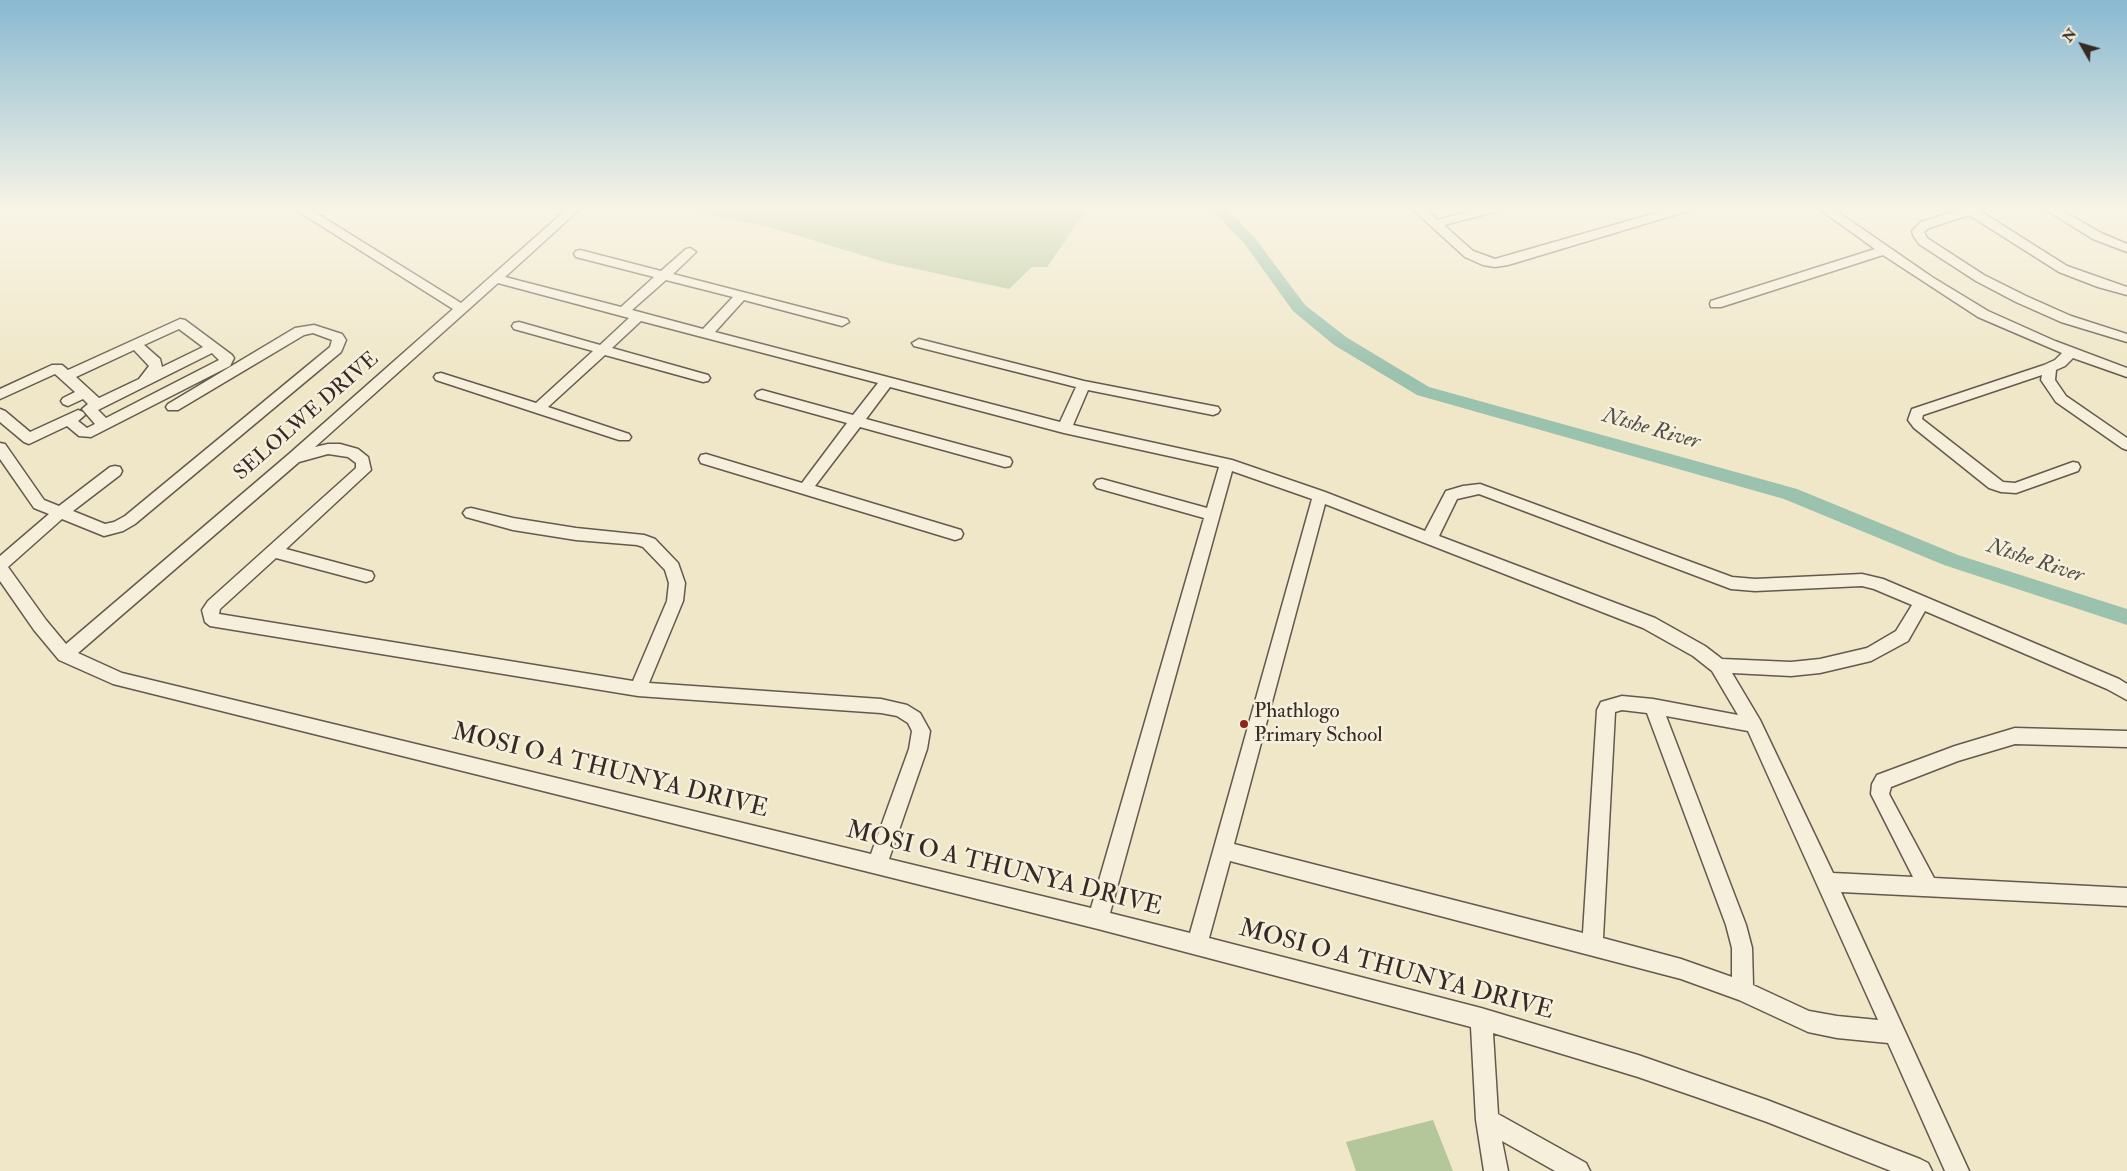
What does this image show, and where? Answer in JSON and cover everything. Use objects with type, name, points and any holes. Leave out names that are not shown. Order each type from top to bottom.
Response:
[{"type":"street","points":[[387,263],[462,309]]},
{"type":"street","name":"SELOLWE DRIVE","points":[[65,655],[294,458],[515,263]]},
{"type":"street","points":[[611,263],[842,322]]},
{"type":"street","points":[[624,310],[679,263]]},
{"type":"street","points":[[1716,304],[1845,263]]},
{"type":"street","points":[[1904,263],[1983,314],[2071,352],[2127,372]]},
{"type":"street","points":[[1956,263],[1980,278],[2021,299],[2075,322],[2127,338]]},
{"type":"street","points":[[2051,263],[2081,277],[2127,291]]},
{"type":"street","points":[[498,278],[1064,428],[1227,464],[1320,496],[1649,623],[1699,650],[1718,666],[1754,725],[1957,1171]]},
{"type":"street","points":[[706,333],[742,295]]},
{"type":"street","points":[[538,409],[640,315]]},
{"type":"street","points":[[67,376],[180,323],[228,358],[228,361],[87,434],[68,420]]},
{"type":"street","points":[[519,326],[703,378]]},
{"type":"street","points":[[172,407],[300,331],[314,329],[337,337],[339,340],[336,349],[130,520],[118,527],[104,530],[39,504],[2,450],[68,420],[213,347]]},
{"type":"street","points":[[919,343],[1084,385],[1213,410]]},
{"type":"street","points":[[135,344],[155,362],[156,366],[143,382]]},
{"type":"street","points":[[2071,352],[2060,363],[2049,368],[1917,412],[1914,420],[1986,478],[2001,487],[2016,488],[2073,467]]},
{"type":"street","points":[[0,394],[55,368],[59,368],[86,392],[93,407],[106,425]]},
{"type":"street","points":[[2049,368],[2048,380],[2061,398],[2127,445]]},
{"type":"street","points":[[441,377],[624,437]]},
{"type":"street","points":[[804,489],[886,382]]},
{"type":"street","points":[[1064,428],[1084,385]]},
{"type":"street","points":[[68,401],[86,392]]},
{"type":"street","points":[[762,395],[1005,462]]},
{"type":"street","points":[[1,417],[29,439]]},
{"type":"street","points":[[294,458],[328,449],[340,449],[353,453],[363,461],[364,470],[214,605],[210,610],[211,617],[224,623],[638,689],[881,706],[901,710],[914,718],[921,730],[918,749],[877,865]]},
{"type":"street","points":[[706,459],[955,534]]},
{"type":"street","points":[[1098,919],[1227,464]]},
{"type":"street","points":[[0,565],[50,520],[115,471]]},
{"type":"street","points":[[1102,484],[1213,515]]},
{"type":"street","points":[[1429,539],[1452,495],[1463,490],[1480,489],[1731,583],[1755,585],[1862,580],[1877,583],[2113,684],[2127,693]]},
{"type":"street","points":[[1197,945],[1320,496]]},
{"type":"street","points":[[472,513],[513,524],[576,534],[638,539],[649,543],[672,567],[677,583],[675,601],[638,689]]},
{"type":"street","points":[[274,552],[366,576]]},
{"type":"street","points":[[0,569],[40,625],[65,655]]},
{"type":"street","points":[[1718,666],[1791,669],[1820,666],[1871,654],[1902,636],[1922,602]]},
{"type":"street","name":"MOSI O A THUNYA DRIVE","points":[[65,655],[119,679],[1098,919],[1481,1019],[1638,1066],[1702,1088],[1767,1111],[1920,1171]]},
{"type":"street","points":[[1592,945],[1606,710],[1615,704],[1653,706],[1754,725]]},
{"type":"street","points":[[1653,706],[1736,925],[1742,948],[1743,991]]},
{"type":"street","points":[[1928,888],[1880,794],[1881,784],[1884,780],[1955,754],[2015,736],[2127,738]]},
{"type":"street","points":[[1223,850],[1681,969],[1743,991],[1808,1021],[1837,1027],[1895,1033]]},
{"type":"street","points":[[1827,882],[2127,897]]},
{"type":"street","points":[[1481,1019],[1487,1120],[1496,1171]]},
{"type":"street","points":[[1487,1120],[1578,1171]]},
{"type":"green space","points":[[888,263],[1050,263],[1047,267],[1032,267],[1009,289]]},
{"type":"green space","points":[[1433,1120],[1453,1171],[1356,1171],[1346,1142]]},
{"type":"waterway","name":"Ntshe River","points":[[1266,263],[1299,308],[1340,341],[1423,391],[1790,494],[1951,560],[2127,617]]},
{"type":"place","name":"Phathlogo Primary School","points":[[1244,724]]}]
